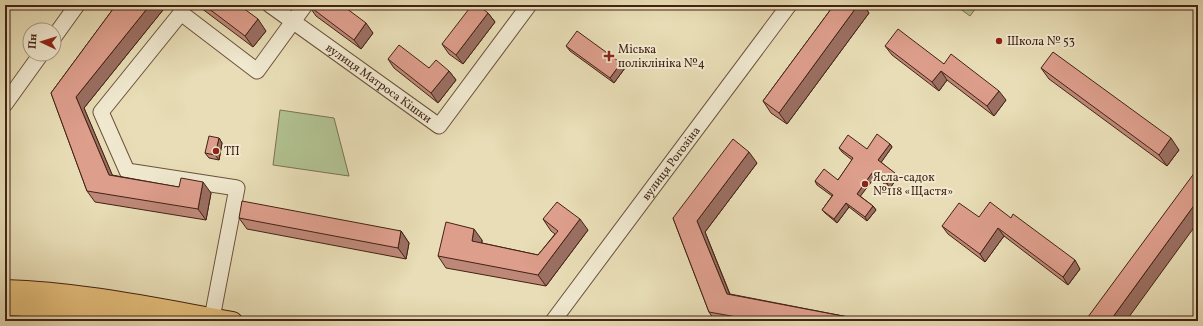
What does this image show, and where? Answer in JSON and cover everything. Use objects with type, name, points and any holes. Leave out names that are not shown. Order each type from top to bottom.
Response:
[{"type":"main road","points":[[5,289],[67,294],[233,321]]},
{"type":"main road","points":[[5,306],[65,309],[152,321]]},
{"type":"main road","points":[[80,321],[106,314]]},
{"type":"street","points":[[62,26],[77,5]]},
{"type":"street","points":[[270,5],[293,22]]},
{"type":"street","points":[[212,318],[237,188],[127,171],[102,112],[181,13],[257,71],[305,5]]},
{"type":"street","name":"вулиця Матроса Кішки","points":[[293,22],[439,126],[528,5]]},
{"type":"street","name":"вулиця Рогозіна","points":[[553,321],[789,5]]},
{"type":"street","points":[[5,104],[35,62]]},
{"type":"green space","points":[[955,5],[978,5],[970,16]]},
{"type":"green space","points":[[280,110],[334,118],[349,176],[273,165]]},
{"type":"green space","points":[[5,314],[68,318],[59,321],[5,321]]},
{"type":"building","points":[[116,5],[150,5],[76,97],[109,175],[179,187],[181,178],[203,182],[198,209],[87,191],[51,93]]},
{"type":"building","points":[[204,5],[239,5],[258,19],[245,36]]},
{"type":"building","points":[[342,5],[366,23],[354,40],[309,6]]},
{"type":"building","points":[[472,5],[478,5],[488,13],[456,55],[442,44]]},
{"type":"building","points":[[834,5],[858,5],[779,113],[763,101]]},
{"type":"building","points":[[898,29],[944,64],[951,54],[999,91],[987,106],[941,71],[932,82],[885,46]]},
{"type":"building","points":[[577,31],[621,63],[610,78],[566,46]]},
{"type":"building","points":[[399,45],[429,68],[436,60],[449,71],[431,93],[388,59]]},
{"type":"building","points":[[1053,52],[1171,138],[1159,155],[1041,68]]},
{"type":"building","points":[[877,134],[890,144],[878,160],[895,173],[887,184],[872,173],[857,194],[873,206],[865,217],[846,203],[834,219],[822,210],[833,195],[815,181],[824,169],[838,180],[853,158],[839,148],[848,135],[867,149]]},
{"type":"building","points":[[209,136],[219,138],[215,155],[205,153]]},
{"type":"building","points":[[733,139],[749,152],[697,221],[727,294],[869,321],[759,321],[709,312],[673,218]]},
{"type":"building","points":[[1198,168],[1198,200],[1110,321],[1085,321]]},
{"type":"building","points":[[242,201],[401,231],[398,248],[239,218]]},
{"type":"building","points":[[557,202],[580,219],[538,275],[438,256],[446,222],[474,229],[472,241],[538,255],[558,231],[543,219]]},
{"type":"building","points":[[990,202],[1011,218],[1013,214],[1075,260],[1063,277],[998,228],[980,254],[942,226],[959,203],[979,217]]},
{"type":"place","name":"Школа № 53","points":[[999,41]]},
{"type":"place","name":"Міська поліклініка №4","points":[[609,56]]},
{"type":"place","name":"ТП","points":[[216,151]]},
{"type":"place","name":"Ясла-садок №118 «Щастя»","points":[[865,184]]}]
